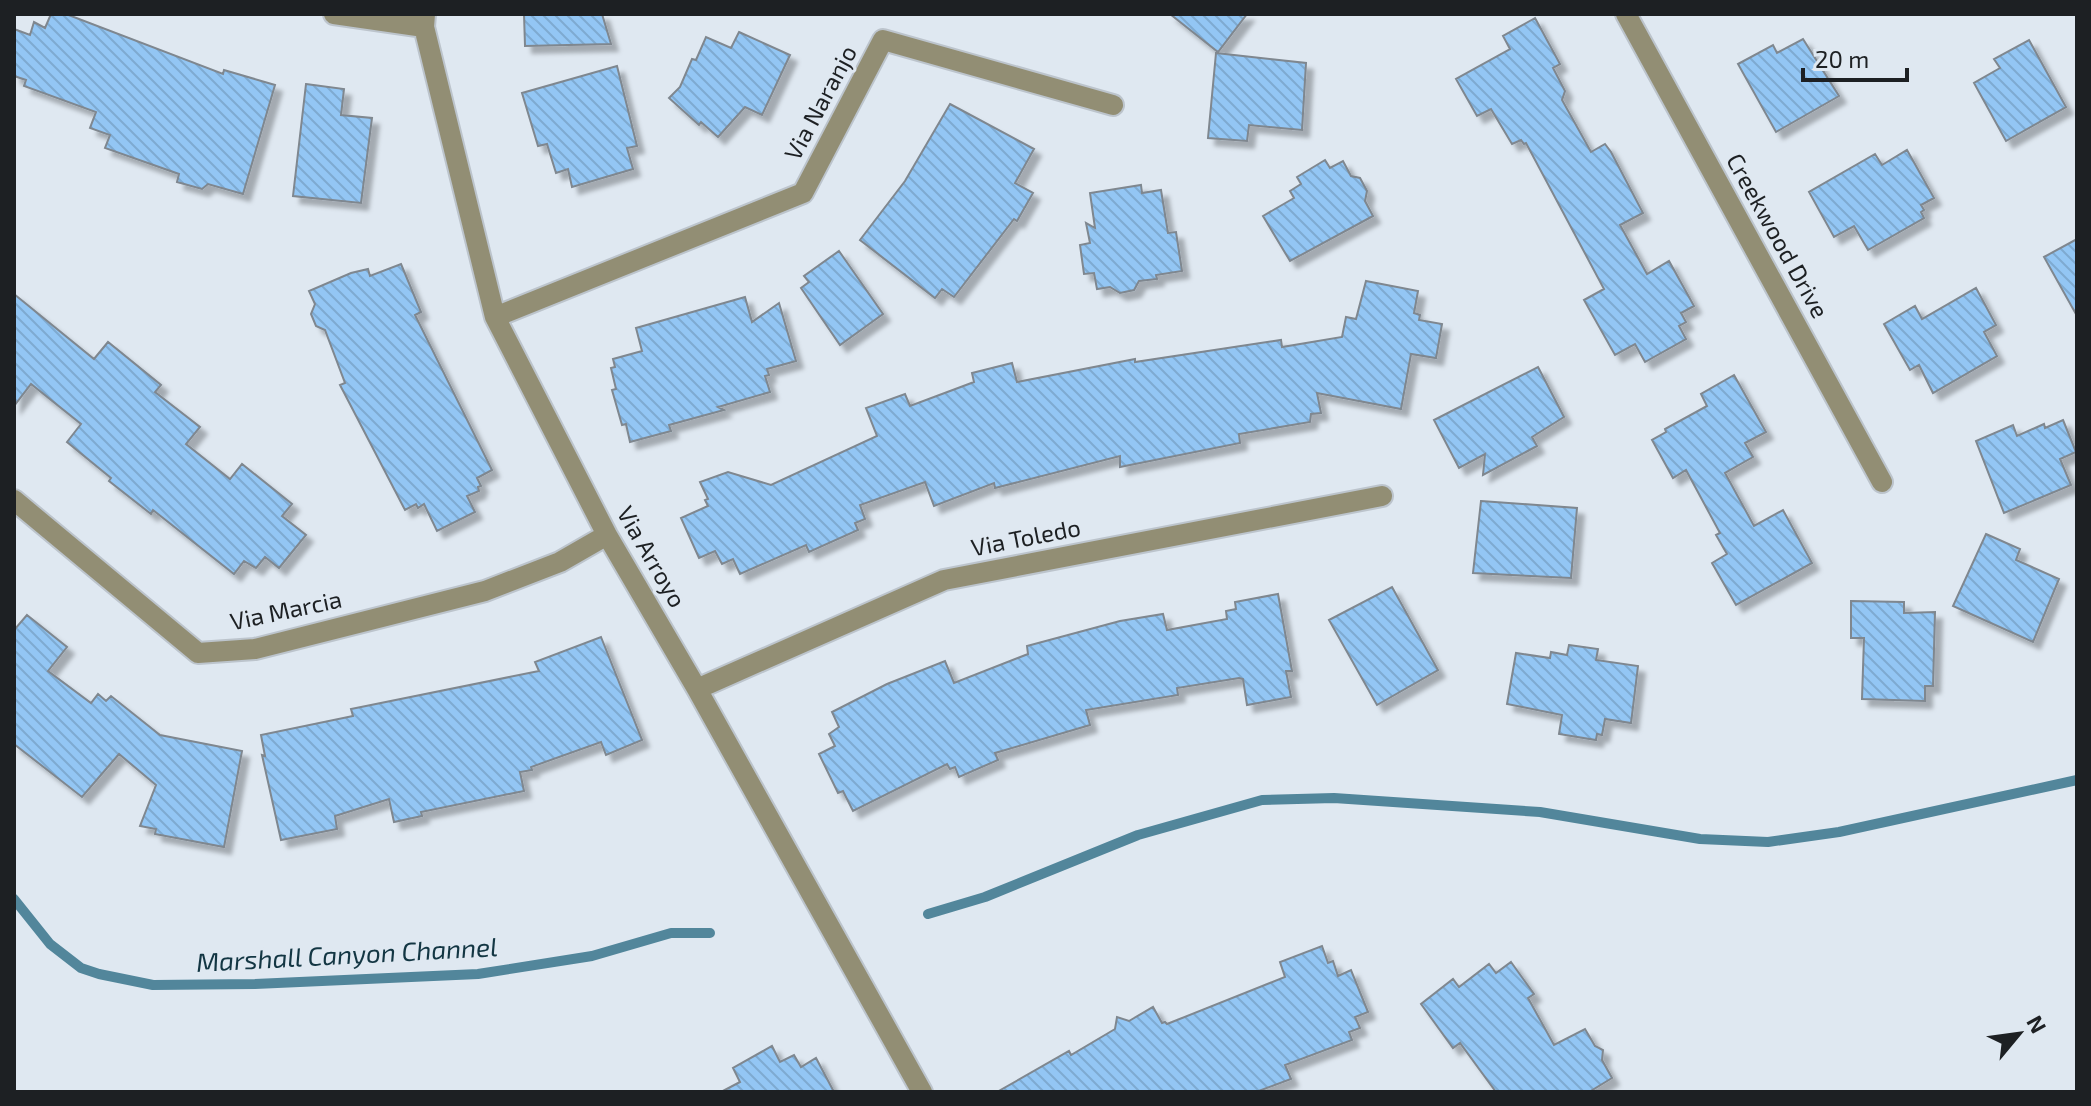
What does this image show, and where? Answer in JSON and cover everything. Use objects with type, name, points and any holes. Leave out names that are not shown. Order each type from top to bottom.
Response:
[{"type":"street","points":[[334,14],[424,21]]},
{"type":"street","name":"Creekwood Drive","points":[[1626,14],[1882,482]]},
{"type":"street","name":"Via Arroyo","points":[[424,21],[495,317],[607,535],[697,689],[922,1092]]},
{"type":"street","name":"Via Naranjo","points":[[495,317],[803,193],[883,40],[1113,105]]},
{"type":"street","name":"Via Toledo","points":[[697,689],[944,580],[1382,496]]},
{"type":"street","name":"Via Marcia","points":[[14,500],[198,653],[255,649],[485,591],[560,562],[607,535]]},
{"type":"building","points":[[51,14],[66,14],[223,74],[224,70],[275,85],[243,194],[208,184],[202,189],[177,182],[179,174],[105,148],[110,135],[90,128],[96,112],[24,86],[26,80],[14,76],[14,29],[30,35],[34,22],[45,28]]},
{"type":"building","points":[[524,14],[602,14],[611,44],[525,46]]},
{"type":"building","points":[[1170,14],[1247,14],[1218,52]]},
{"type":"building","points":[[1535,18],[1560,64],[1553,68],[1565,91],[1562,100],[1591,152],[1605,144],[1611,152],[1643,213],[1620,225],[1647,274],[1669,261],[1694,306],[1681,313],[1686,322],[1679,326],[1686,339],[1645,362],[1635,344],[1615,355],[1584,300],[1604,289],[1526,143],[1521,140],[1512,144],[1491,109],[1477,116],[1456,79],[1510,49],[1503,36]]},
{"type":"building","points":[[739,32],[790,55],[762,115],[745,107],[718,137],[701,122],[699,125],[669,98],[680,87],[706,37],[731,48]]},
{"type":"building","points":[[1803,39],[1839,96],[1776,132],[1738,64],[1773,45],[1777,53]]},
{"type":"building","points":[[2029,40],[2066,107],[2006,141],[1974,83],[2000,68],[1994,59]]},
{"type":"building","points":[[1216,53],[1306,63],[1302,130],[1249,125],[1247,141],[1208,138]]},
{"type":"building","points":[[617,66],[637,146],[627,148],[633,169],[572,187],[568,169],[556,173],[547,144],[538,146],[522,93]]},
{"type":"building","points":[[306,84],[344,89],[341,115],[372,118],[361,203],[293,196]]},
{"type":"building","points":[[950,104],[1034,149],[1015,183],[1033,193],[1017,221],[1014,219],[954,297],[942,289],[935,298],[860,240],[905,181]]},
{"type":"building","points":[[1907,150],[1934,198],[1921,205],[1924,218],[1868,250],[1854,226],[1834,237],[1809,192],[1875,154],[1882,165]]},
{"type":"building","points":[[1325,160],[1330,168],[1343,161],[1351,176],[1360,178],[1367,191],[1365,201],[1373,216],[1290,261],[1263,216],[1294,198],[1290,191],[1301,184],[1297,177]]},
{"type":"building","points":[[1141,185],[1142,193],[1161,190],[1168,233],[1176,232],[1182,271],[1139,281],[1134,290],[1120,293],[1110,287],[1097,289],[1094,273],[1084,274],[1080,245],[1090,243],[1086,223],[1095,228],[1090,193]]},
{"type":"building","points":[[2077,239],[2077,316],[2044,257]]},
{"type":"building","points":[[839,251],[883,314],[840,345],[801,288],[809,282],[804,276]]},
{"type":"building","points":[[401,264],[421,312],[415,315],[492,470],[477,478],[481,486],[478,487],[479,491],[467,496],[475,512],[437,531],[424,504],[418,508],[416,504],[405,510],[340,385],[345,383],[325,330],[316,326],[311,314],[315,304],[309,291],[351,273],[368,269],[370,276]]},
{"type":"building","points":[[1366,281],[1418,291],[1414,313],[1420,315],[1419,320],[1442,324],[1436,358],[1411,354],[1401,409],[1317,393],[1321,413],[1311,414],[1310,422],[1239,434],[1240,443],[1120,467],[1120,456],[995,488],[994,483],[934,506],[925,482],[860,505],[865,519],[855,523],[858,530],[809,552],[806,545],[740,574],[733,559],[722,564],[715,551],[699,558],[681,518],[708,506],[700,482],[728,472],[771,485],[877,436],[866,408],[905,394],[910,406],[974,382],[972,373],[1012,363],[1017,382],[1135,359],[1135,362],[1281,340],[1282,347],[1342,337],[1346,317],[1356,319]]},
{"type":"building","points":[[1976,288],[1996,325],[1984,332],[1997,356],[1933,393],[1919,365],[1910,370],[1884,324],[1915,306],[1922,319]]},
{"type":"building","points":[[14,294],[94,359],[108,342],[161,385],[155,392],[200,427],[186,444],[230,479],[242,464],[292,504],[282,516],[306,535],[279,568],[265,557],[256,568],[244,561],[234,574],[153,510],[151,514],[109,481],[111,478],[67,442],[81,424],[31,384],[14,406]]},
{"type":"building","points":[[745,297],[752,322],[779,303],[796,361],[767,369],[769,375],[765,376],[770,392],[718,407],[724,410],[669,425],[671,431],[630,442],[612,390],[616,389],[611,368],[615,367],[613,359],[642,351],[636,328]]},
{"type":"building","points":[[1538,367],[1564,417],[1532,437],[1537,446],[1483,475],[1485,454],[1459,468],[1434,420]]},
{"type":"building","points":[[1734,375],[1766,432],[1745,443],[1753,457],[1725,473],[1754,526],[1783,510],[1812,563],[1736,605],[1712,563],[1727,554],[1716,535],[1720,533],[1686,470],[1673,478],[1652,440],[1666,432],[1665,429],[1707,406],[1701,394]]},
{"type":"building","points":[[2063,420],[2076,452],[2060,459],[2071,485],[2004,513],[1976,441],[2013,425],[2017,436],[2044,424],[2045,428]]},
{"type":"building","points":[[1481,501],[1577,508],[1571,578],[1473,573]]},
{"type":"building","points":[[1986,534],[2020,549],[2016,560],[2059,579],[2033,642],[1953,606]]},
{"type":"building","points":[[1392,587],[1438,670],[1377,705],[1329,620]]},
{"type":"building","points":[[1278,594],[1292,671],[1286,671],[1291,697],[1247,705],[1243,679],[1239,678],[1177,688],[1178,695],[1086,710],[1090,725],[995,753],[998,760],[959,777],[955,767],[950,769],[947,764],[853,811],[843,791],[838,793],[819,754],[835,746],[829,734],[839,727],[832,712],[887,684],[945,661],[954,683],[1028,654],[1027,646],[1120,621],[1163,614],[1167,630],[1227,619],[1226,611],[1236,609],[1235,602]]},
{"type":"building","points":[[1851,601],[1904,602],[1904,613],[1935,612],[1933,686],[1925,686],[1925,701],[1862,699],[1864,638],[1851,638]]},
{"type":"building","points":[[27,615],[67,647],[48,671],[91,703],[98,694],[106,701],[111,696],[160,735],[242,751],[224,847],[155,834],[156,829],[140,826],[156,785],[119,754],[82,797],[14,744],[14,630]]},
{"type":"building","points":[[601,637],[642,740],[606,755],[601,742],[531,767],[532,770],[520,772],[524,791],[421,812],[422,816],[394,822],[389,799],[335,816],[337,829],[281,840],[262,755],[265,756],[261,735],[353,716],[351,709],[539,671],[535,662]]},
{"type":"building","points":[[1569,645],[1598,649],[1596,660],[1638,666],[1631,723],[1605,719],[1602,735],[1597,734],[1596,740],[1559,734],[1562,715],[1507,704],[1516,653],[1550,658],[1551,652],[1567,655]]},
{"type":"building","points":[[1322,946],[1328,963],[1333,961],[1338,976],[1351,970],[1368,1012],[1355,1017],[1360,1028],[1349,1032],[1352,1040],[1285,1065],[1291,1079],[1256,1092],[997,1092],[1115,1029],[1117,1017],[1129,1021],[1153,1007],[1162,1023],[1167,1024],[1285,977],[1280,962]]},
{"type":"building","points":[[1511,962],[1534,994],[1528,998],[1554,1045],[1585,1029],[1595,1046],[1603,1050],[1602,1060],[1612,1078],[1589,1092],[1496,1092],[1460,1043],[1453,1048],[1421,1004],[1453,979],[1459,987],[1489,964],[1496,973]]},
{"type":"building","points":[[772,1046],[780,1062],[794,1055],[801,1067],[816,1058],[834,1092],[721,1092],[740,1082],[733,1068]]},
{"type":"waterway","points":[[928,914],[985,897],[1138,835],[1262,800],[1334,798],[1540,812],[1700,839],[1768,842],[1839,832],[2077,780]]},
{"type":"waterway","name":"Marshall Canyon Channel","points":[[14,899],[50,944],[81,968],[153,985],[255,984],[478,974],[592,956],[671,933],[710,933]]}]
